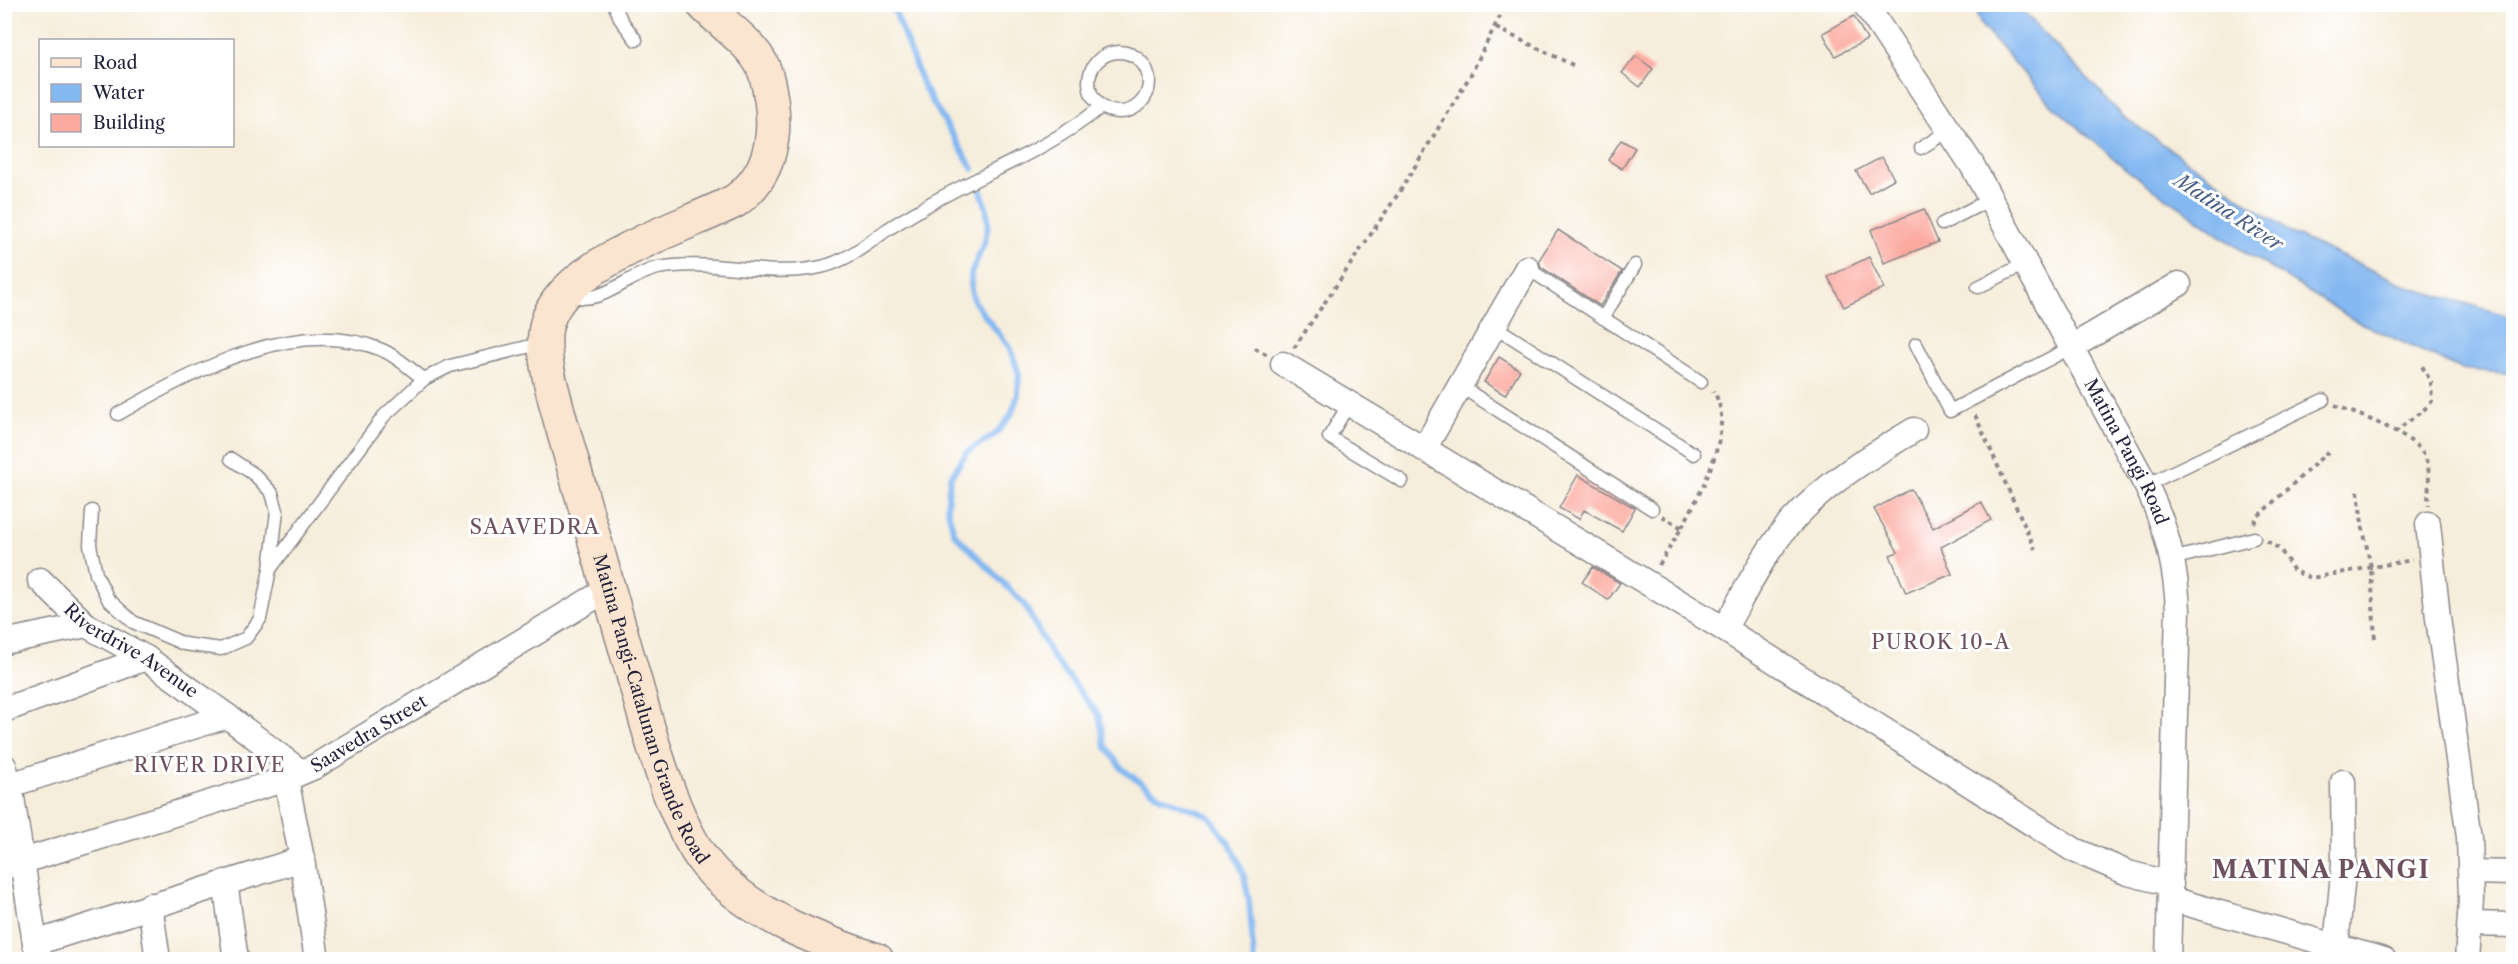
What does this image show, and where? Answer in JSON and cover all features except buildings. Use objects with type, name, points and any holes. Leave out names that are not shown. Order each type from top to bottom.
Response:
[{"type":"street","name":"Matina Pangi-Catalunan Grande Road","points":[[703,4],[748,45],[762,64],[769,84],[773,108],[772,139],[766,164],[748,191],[735,201],[627,249],[604,262],[566,292],[554,306],[548,319],[545,343],[560,419],[608,589],[660,763],[692,840],[713,872],[741,897],[768,915],[816,940],[877,960]]},
{"type":"street","name":"Matina Pangi Road","points":[[1865,4],[1972,165],[2146,485],[2163,523],[2172,559],[2178,610],[2168,960]]},
{"type":"street","points":[[1424,449],[1527,268]]},
{"type":"street","points":[[2070,348],[2179,284]]},
{"type":"street","points":[[1283,364],[1724,629],[2074,850],[2171,891],[2384,960]]},
{"type":"street","points":[[1724,629],[1770,550],[1792,521],[1841,476],[1914,430]]},
{"type":"street","points":[[2428,524],[2438,618],[2463,791],[2471,872],[2467,960]]},
{"type":"street","name":"Riverdrive Avenue","points":[[40,579],[86,625],[146,658],[227,716],[293,776]]},
{"type":"street","name":"Saavedra Street","points":[[13,864],[293,776],[314,767],[608,589]]},
{"type":"street","points":[[4,642],[86,625]]},
{"type":"street","points":[[4,711],[146,658]]},
{"type":"street","points":[[227,716],[7,775],[13,864],[38,951],[150,905],[302,859]]},
{"type":"street","points":[[293,776],[316,960]]},
{"type":"street","points":[[2336,946],[2344,864],[2343,782]]},
{"type":"street","points":[[2471,872],[2514,873]]},
{"type":"street","points":[[225,882],[236,960]]},
{"type":"street","points":[[150,905],[158,960]]},
{"type":"street","points":[[2470,924],[2514,925]]},
{"type":"lane","points":[[614,4],[621,20],[636,40]]},
{"type":"lane","points":[[1115,52],[1127,53],[1138,58],[1146,67],[1150,78],[1149,90],[1144,101],[1135,109],[1124,113],[1112,112],[1101,107],[1093,98],[1089,87],[1090,75],[1095,64],[1104,56],[1115,52]]},
{"type":"lane","points":[[566,292],[577,298],[597,297],[638,274],[671,266],[793,270],[822,267],[842,261],[933,202],[1048,144],[1101,107]]},
{"type":"lane","points":[[1921,148],[1950,130]]},
{"type":"lane","points":[[1942,224],[1990,200]]},
{"type":"lane","points":[[1978,287],[2025,264]]},
{"type":"lane","points":[[1603,318],[1635,265]]},
{"type":"lane","points":[[1527,268],[1701,382]]},
{"type":"lane","points":[[1494,326],[1694,454]]},
{"type":"lane","points":[[118,414],[188,375],[237,355],[295,341],[327,339],[362,343],[385,351],[424,379]]},
{"type":"lane","points":[[270,569],[384,416],[424,379],[450,366],[545,343]]},
{"type":"lane","points":[[1916,344],[1950,411],[2070,348]]},
{"type":"lane","points":[[1460,386],[1652,509]]},
{"type":"lane","points":[[2146,485],[2323,400]]},
{"type":"lane","points":[[1349,404],[1329,437],[1402,481]]},
{"type":"lane","points":[[92,511],[90,545],[96,574],[108,599],[133,622],[184,644],[221,649],[246,638],[260,619],[270,569],[277,511],[272,493],[255,475],[231,459]]},
{"type":"lane","points":[[2172,559],[2254,538]]},
{"type":"path","points":[[1283,364],[1402,188],[1470,76],[1506,4]]},
{"type":"path","points":[[1496,28],[1577,67]]},
{"type":"path","points":[[2395,432],[2432,401],[2431,382],[2422,366]]},
{"type":"path","points":[[1648,584],[1682,528],[1712,465],[1721,412],[1718,398],[1712,388],[1701,382]]},
{"type":"path","points":[[2323,400],[2395,432],[2421,448],[2427,460],[2428,524]]},
{"type":"path","points":[[1968,401],[2035,549]]},
{"type":"path","points":[[2331,449],[2257,517],[2253,530],[2254,538],[2273,543],[2286,556],[2294,571],[2311,578],[2432,557]]},
{"type":"path","points":[[2358,491],[2371,567],[2375,641]]},
{"type":"path","points":[[1652,509],[1682,528]]},
{"type":"shaded area","points":[[4,5],[15,5],[5,40]]},
{"type":"water","name":"Matina River","points":[[1973,5],[2017,5],[2124,117],[2293,234],[2412,288],[2513,317],[2513,374],[2461,369],[2354,320],[2240,249],[2127,170],[2050,103],[1981,25]]},
{"type":"waterway","points":[[890,4],[896,14],[923,86],[973,169]]},
{"type":"waterway","points":[[981,191],[987,210],[988,225],[985,241],[971,274],[971,290],[975,303],[1010,348],[1019,374],[1018,395],[1011,415],[996,434],[967,452],[950,478],[947,507],[954,533],[1024,604],[1053,658],[1099,715],[1105,745],[1122,769],[1160,796],[1209,816],[1233,849],[1243,872],[1249,900],[1254,960]]},
{"type":"waterway","points":[[4,945],[9,960]]},
{"type":"district","name":"SAAVEDRA","points":[[535,527]]},
{"type":"district","name":"PUROK 10-A","points":[[1941,642]]},
{"type":"district","name":"RIVER DRIVE","points":[[210,765]]},
{"type":"district","name":"MATINA PANGI","points":[[2321,870]]}]
